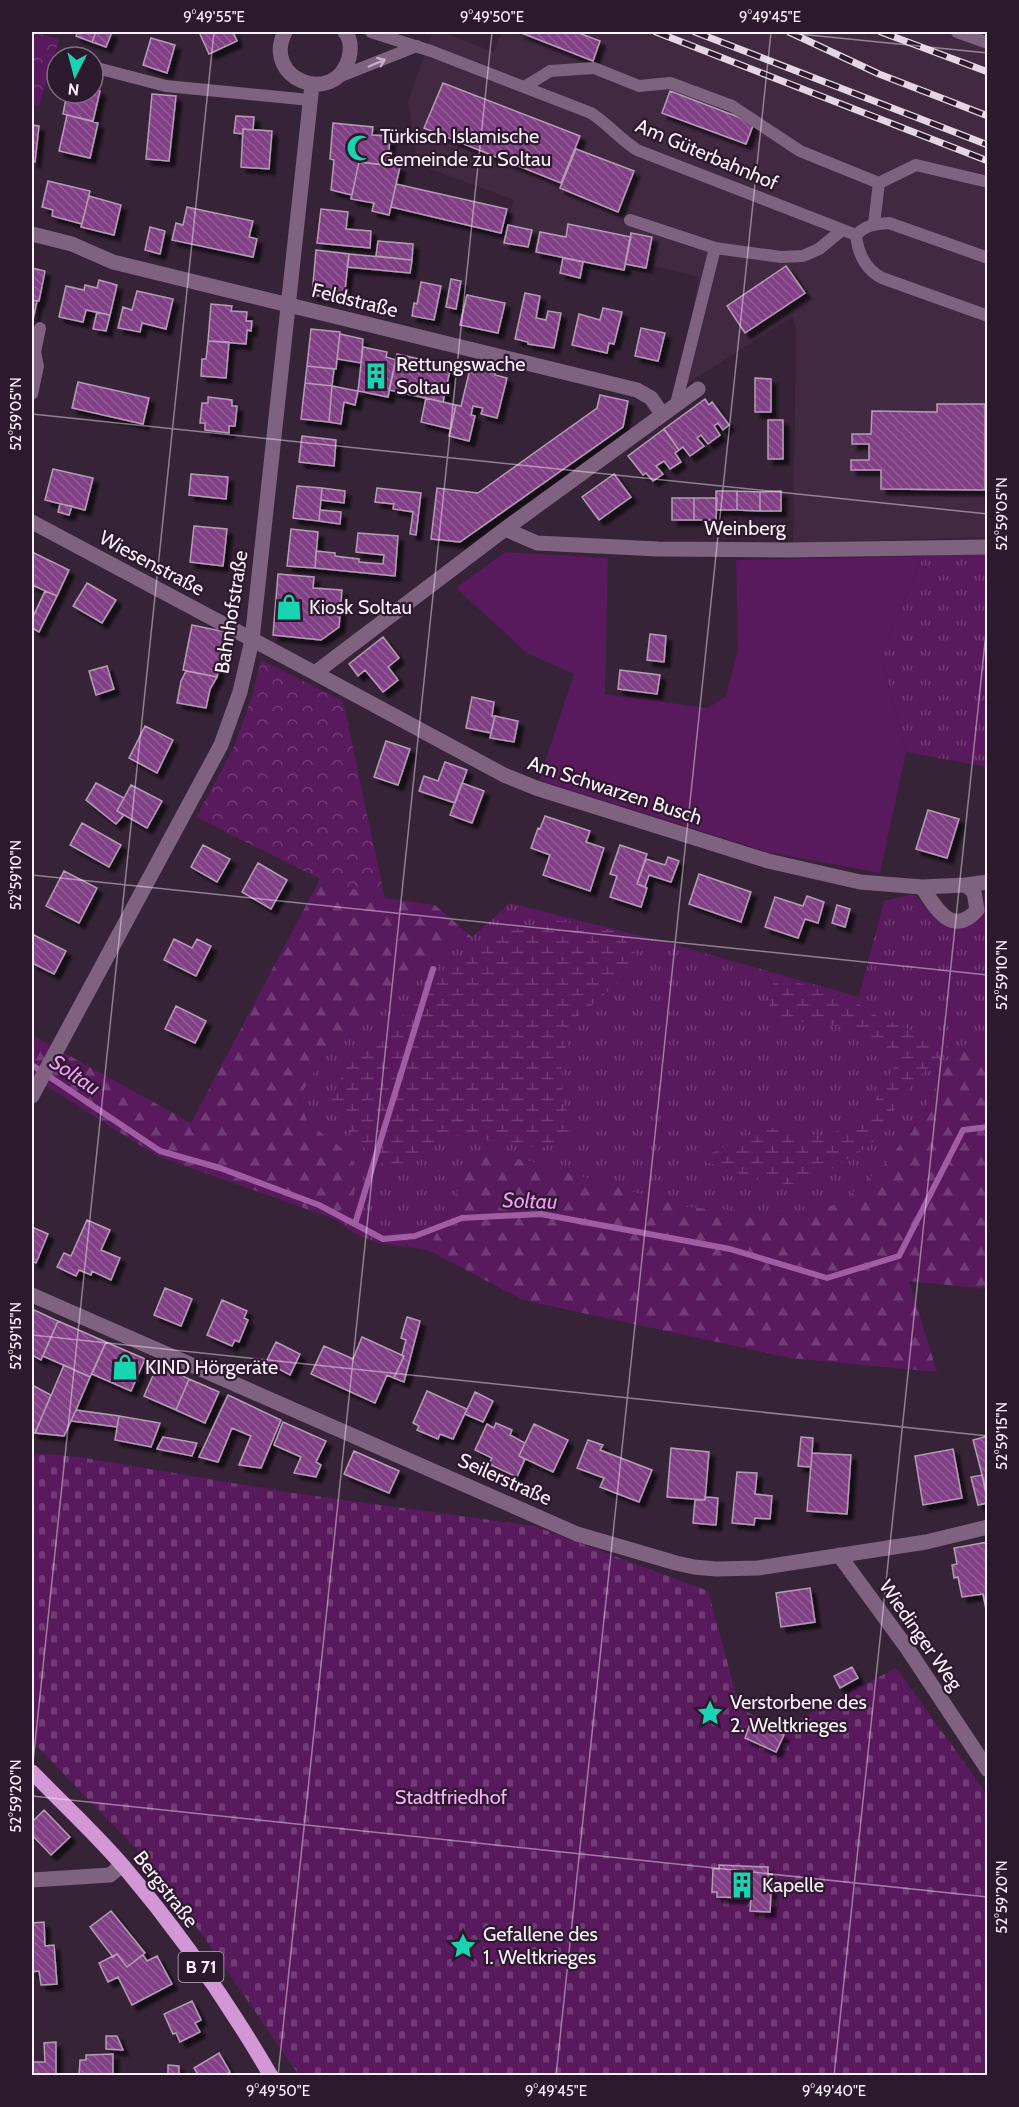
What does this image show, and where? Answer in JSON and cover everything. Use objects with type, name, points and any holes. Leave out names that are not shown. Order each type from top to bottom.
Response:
[{"type":"main road","name":"Bergstraße","points":[[32,1772],[122,1865],[163,1916],[225,2000],[271,2076]]},
{"type":"street","points":[[281,34],[280,55],[286,69],[311,92],[336,78],[347,66],[351,51],[348,35],[345,32]]},
{"type":"street","name":"Bahnhofstraße","points":[[32,1094],[221,745],[240,692],[252,640],[311,92]]},
{"type":"street","name":"Feldstraße","points":[[32,234],[72,244],[113,262],[637,390],[651,398],[662,414]]},
{"type":"street","points":[[252,640],[315,673],[505,529],[698,389]]},
{"type":"street","name":"Wiesenstraße","points":[[32,522],[252,640]]},
{"type":"street","name":"Weinberg","points":[[505,529],[537,543],[658,549],[987,547]]},
{"type":"street","name":"Am Schwarzen Busch","points":[[315,673],[504,775],[536,789],[768,861],[860,882],[922,886],[987,882]]},
{"type":"street","points":[[922,886],[940,914],[955,921],[969,919],[977,909],[974,892],[966,885]]},
{"type":"street","name":"Seilerstraße","points":[[32,1295],[577,1534],[694,1567],[758,1568],[926,1542],[987,1527]]},
{"type":"street","name":"Wiedinger Weg","points":[[839,1555],[907,1648],[987,1770]]},
{"type":"street","points":[[32,1880],[110,1875],[122,1865]]},
{"type":"lane","name":"Am Güterbahnhof","points":[[370,32],[417,46],[526,86],[591,113],[622,141],[637,150],[856,235]]},
{"type":"lane","points":[[957,32],[987,43]]},
{"type":"lane","points":[[336,78],[417,46]]},
{"type":"lane","points":[[526,86],[550,71],[594,68],[639,86],[670,83],[732,106],[800,151],[879,183],[915,165],[987,182]]},
{"type":"lane","points":[[105,70],[166,86],[311,92]]},
{"type":"lane","points":[[874,224],[879,183]]},
{"type":"lane","points":[[630,220],[715,248],[781,257],[803,256],[819,249],[842,230]]},
{"type":"lane","points":[[987,258],[889,223],[874,224],[862,229],[856,235],[861,256],[872,273],[987,316]]},
{"type":"lane","points":[[676,404],[715,248]]},
{"type":"lane","points":[[32,394],[38,366],[35,352],[40,328]]},
{"type":"shaded area","points":[[433,32],[442,32],[494,52],[502,32],[964,32],[987,41],[987,537],[793,543],[796,333],[793,316],[677,390],[699,277],[654,266],[651,276],[501,246],[514,200],[418,164],[408,101]]},
{"type":"green space","points":[[32,32],[59,39],[57,45],[45,45],[45,87],[39,107],[32,105]]},
{"type":"green space","points":[[505,552],[608,558],[605,694],[708,708],[726,696],[738,650],[736,560],[923,556],[881,654],[906,752],[880,873],[767,852],[539,780],[574,674],[527,653],[456,588]]},
{"type":"green space","points":[[987,553],[987,767],[906,752],[881,654],[923,556]]},
{"type":"green space","points":[[261,660],[343,701],[385,898],[320,879],[196,817],[233,749],[252,696]]},
{"type":"green space","points":[[987,877],[987,1047],[968,1046],[944,1064],[926,1111],[884,1165],[842,1202],[802,1215],[683,1207],[532,1162],[478,1151],[428,1250],[378,1243],[354,1233],[335,1219],[358,1185],[351,1155],[308,1123],[299,1098],[326,1051],[376,999],[449,939],[472,937],[510,903],[665,942],[859,997],[884,901],[913,894],[937,917],[982,910]]},
{"type":"green space","points":[[320,879],[385,898],[435,905],[472,937],[449,939],[376,999],[326,1051],[299,1098],[308,1123],[351,1155],[358,1185],[335,1219],[157,1156],[32,1077],[32,1035],[191,1123]]},
{"type":"green space","points":[[554,920],[618,931],[636,954],[617,984],[576,1018],[561,1063],[563,1101],[577,1137],[541,1148],[449,1135],[392,1172],[355,1140],[331,1099],[351,1057],[402,1016],[438,981],[498,933]]},
{"type":"green space","points":[[774,975],[852,1000],[877,1016],[949,1046],[912,1084],[871,1145],[803,1186],[760,1181],[699,1159],[766,1127],[824,1136],[863,1121],[898,1061],[853,1028],[768,1018]]},
{"type":"green space","points":[[968,1046],[987,1047],[987,1289],[909,1281],[937,1372],[790,1358],[523,1300],[428,1250],[478,1151],[532,1162],[683,1207],[802,1215],[842,1202],[884,1165],[926,1111],[944,1064]]},
{"type":"green space","name":"Stadtfriedhof","points":[[32,1453],[79,1457],[286,1492],[534,1526],[708,1591],[740,1709],[782,1728],[896,1668],[987,1794],[987,2075],[299,2075],[160,1874],[32,1741]]},
{"type":"building","points":[[78,32],[96,32],[92,42],[76,36]]},
{"type":"building","points":[[96,32],[112,32],[106,47],[92,42]]},
{"type":"building","points":[[199,32],[233,32],[237,41],[209,54]]},
{"type":"building","points":[[519,32],[576,32],[600,41],[593,61]]},
{"type":"building","points":[[151,38],[175,45],[167,73],[143,65]]},
{"type":"building","points":[[443,83],[580,136],[561,183],[424,128]]},
{"type":"building","points":[[670,91],[754,123],[746,144],[662,113]]},
{"type":"building","points":[[152,94],[176,96],[169,161],[146,159]]},
{"type":"building","points":[[65,105],[97,105],[93,121],[63,114]]},
{"type":"building","points":[[67,115],[98,123],[90,158],[59,151]]},
{"type":"building","points":[[236,116],[254,117],[253,130],[243,129],[243,134],[234,133]]},
{"type":"building","name":"Türkisch Islamische Gemeinde zu Soltau","points":[[333,123],[373,127],[372,135],[390,136],[388,165],[359,162],[352,195],[331,190],[334,160],[330,159]]},
{"type":"building","points":[[32,125],[39,126],[35,162],[32,161]]},
{"type":"building","points":[[243,129],[272,131],[269,169],[241,167]]},
{"type":"building","points":[[576,149],[634,171],[618,212],[560,188]]},
{"type":"building","points":[[359,162],[400,167],[389,215],[372,211],[374,203],[351,199]]},
{"type":"building","points":[[48,181],[90,191],[82,224],[52,216],[53,210],[42,207]]},
{"type":"building","points":[[396,184],[507,209],[501,233],[391,207]]},
{"type":"building","points":[[89,196],[121,205],[114,235],[81,227]]},
{"type":"building","points":[[187,207],[253,221],[249,237],[257,239],[253,257],[172,240],[176,223],[183,225]]},
{"type":"building","points":[[321,209],[348,212],[346,229],[371,231],[370,248],[317,243]]},
{"type":"building","points":[[568,224],[631,237],[624,270],[536,252],[540,232],[566,237]]},
{"type":"building","points":[[508,225],[532,230],[528,247],[504,243]]},
{"type":"building","points":[[150,227],[165,231],[160,254],[145,250]]},
{"type":"building","points":[[631,233],[652,237],[646,268],[625,264]]},
{"type":"building","points":[[378,241],[413,244],[412,260],[376,256]]},
{"type":"building","points":[[316,250],[349,254],[344,299],[312,295]]},
{"type":"building","points":[[349,254],[412,260],[410,273],[347,267]]},
{"type":"building","points":[[563,258],[583,262],[580,278],[560,273]]},
{"type":"building","points":[[786,266],[805,293],[745,333],[727,306]]},
{"type":"building","points":[[32,268],[45,271],[39,301],[32,300]]},
{"type":"building","points":[[451,279],[461,281],[456,309],[446,307]]},
{"type":"building","points":[[99,280],[117,285],[110,315],[86,310],[83,322],[59,317],[66,286],[84,290],[85,285],[97,288]]},
{"type":"building","points":[[421,282],[441,286],[434,320],[412,316]]},
{"type":"building","points":[[137,291],[173,299],[166,329],[142,323],[140,332],[118,328],[123,307],[132,310]]},
{"type":"building","points":[[525,293],[540,296],[536,318],[546,320],[548,311],[561,313],[554,348],[528,344],[528,342],[515,339]]},
{"type":"building","points":[[467,295],[505,303],[498,333],[460,325]]},
{"type":"building","points":[[32,300],[37,301],[32,324]]},
{"type":"building","points":[[211,304],[232,306],[231,311],[247,312],[246,321],[252,321],[251,331],[247,330],[246,344],[208,341]]},
{"type":"building","points":[[603,308],[622,312],[614,344],[609,343],[607,353],[572,345],[579,314],[600,320]]},
{"type":"building","points":[[97,312],[110,315],[106,331],[93,329]]},
{"type":"building","points":[[641,328],[665,333],[658,361],[635,356]]},
{"type":"building","points":[[311,329],[340,332],[336,369],[307,366]]},
{"type":"building","points":[[340,334],[363,339],[361,363],[337,359]]},
{"type":"building","points":[[208,341],[229,342],[226,378],[201,376],[202,359],[206,359]]},
{"type":"building","name":"Rettungswache Soltau","points":[[363,347],[387,352],[386,357],[396,360],[388,397],[358,391]]},
{"type":"building","points":[[397,354],[451,366],[443,402],[389,390]]},
{"type":"building","points":[[307,366],[334,369],[332,386],[305,383]]},
{"type":"building","points":[[470,369],[495,373],[495,375],[507,378],[497,418],[481,414],[483,408],[473,406],[471,415],[475,416],[469,441],[449,436],[456,405],[461,406]]},
{"type":"building","points":[[755,378],[771,379],[771,412],[755,412]]},
{"type":"building","points":[[78,382],[149,398],[143,424],[72,408]]},
{"type":"building","points":[[305,383],[332,386],[329,422],[301,419]]},
{"type":"building","points":[[332,386],[358,391],[355,405],[344,402],[341,424],[329,422]]},
{"type":"building","points":[[600,395],[628,401],[623,427],[460,542],[431,539],[437,488],[478,493],[597,408]]},
{"type":"building","points":[[208,397],[232,400],[232,406],[237,406],[235,426],[229,426],[229,433],[205,430],[205,423],[200,423],[202,403],[208,403]]},
{"type":"building","points":[[426,398],[456,405],[451,429],[421,422]]},
{"type":"building","points":[[705,399],[709,405],[712,402],[729,425],[723,430],[718,423],[714,426],[720,435],[708,444],[701,435],[697,438],[704,446],[690,456],[683,447],[679,450],[664,429]]},
{"type":"building","points":[[937,404],[985,404],[985,490],[881,489],[881,470],[851,470],[851,460],[869,460],[869,444],[852,444],[852,434],[871,434],[872,411],[937,412]]},
{"type":"building","points":[[768,420],[783,420],[783,459],[768,459]]},
{"type":"building","points":[[664,429],[679,450],[675,453],[681,462],[670,469],[664,461],[656,466],[663,474],[653,481],[646,473],[643,475],[628,456]]},
{"type":"building","points":[[302,436],[336,440],[334,466],[299,462]]},
{"type":"building","points":[[53,469],[93,478],[85,510],[45,500]]},
{"type":"building","points":[[191,474],[228,477],[226,499],[189,495]]},
{"type":"building","points":[[614,474],[631,497],[599,520],[582,497]]},
{"type":"building","points":[[297,486],[322,488],[319,521],[293,518]]},
{"type":"building","points":[[322,488],[345,491],[344,503],[321,500]]},
{"type":"building","points":[[377,488],[421,493],[416,535],[410,534],[413,512],[393,509],[394,504],[375,502]]},
{"type":"building","points":[[716,491],[737,491],[737,510],[716,510]]},
{"type":"building","points":[[737,491],[760,492],[760,511],[737,510]]},
{"type":"building","points":[[781,491],[781,511],[760,511],[760,492]]},
{"type":"building","points":[[672,498],[694,498],[694,520],[672,520]]},
{"type":"building","points":[[694,498],[717,498],[716,520],[694,520]]},
{"type":"building","points":[[60,504],[72,506],[69,515],[58,512]]},
{"type":"building","points":[[320,510],[341,512],[340,524],[319,521]]},
{"type":"building","points":[[194,526],[227,529],[223,566],[190,562]]},
{"type":"building","points":[[291,529],[318,532],[315,568],[287,566]]},
{"type":"building","points":[[358,533],[398,536],[395,576],[315,568],[316,551],[359,559],[359,562],[383,564],[384,555],[356,552]]},
{"type":"building","points":[[32,552],[69,570],[57,596],[32,585]]},
{"type":"building","points":[[278,574],[314,577],[313,588],[342,590],[339,627],[321,640],[273,635]]},
{"type":"building","points":[[87,583],[116,600],[102,623],[73,606]]},
{"type":"building","points":[[45,591],[57,596],[39,632],[32,628],[32,619]]},
{"type":"building","points":[[192,625],[226,632],[217,677],[183,670]]},
{"type":"building","points":[[650,634],[666,636],[664,662],[647,660]]},
{"type":"building","points":[[383,637],[399,658],[388,667],[398,680],[383,692],[365,670],[358,676],[349,664]]},
{"type":"building","points":[[107,666],[114,689],[96,695],[89,671]]},
{"type":"building","points":[[620,670],[660,675],[657,694],[618,689]]},
{"type":"building","points":[[186,671],[217,677],[210,689],[206,708],[177,703],[181,681]]},
{"type":"building","points":[[472,697],[494,702],[492,716],[495,716],[491,733],[466,728]]},
{"type":"building","points":[[495,716],[518,721],[514,742],[490,738]]},
{"type":"building","points":[[145,726],[173,740],[157,773],[129,758]]},
{"type":"building","points":[[386,741],[410,749],[398,785],[374,777]]},
{"type":"building","points":[[445,762],[467,770],[455,803],[419,791],[424,776],[438,781]]},
{"type":"building","points":[[96,783],[124,798],[117,811],[124,815],[116,824],[86,800]]},
{"type":"building","points":[[462,783],[484,791],[472,823],[450,815]]},
{"type":"building","points":[[131,785],[162,801],[147,828],[117,811]]},
{"type":"building","points":[[928,810],[959,819],[947,858],[916,849]]},
{"type":"building","points":[[545,816],[590,831],[586,842],[604,848],[590,891],[543,875],[550,855],[531,848]]},
{"type":"building","points":[[82,823],[121,845],[109,867],[70,845]]},
{"type":"building","points":[[203,845],[230,859],[217,882],[191,867]]},
{"type":"building","points":[[620,845],[647,854],[637,884],[647,888],[641,907],[610,897],[617,876],[610,874]]},
{"type":"building","points":[[668,857],[679,861],[671,882],[649,875],[645,887],[637,884],[646,859],[665,865]]},
{"type":"building","points":[[258,863],[287,880],[271,909],[242,892]]},
{"type":"building","points":[[64,871],[97,888],[79,923],[46,906]]},
{"type":"building","points":[[699,874],[751,892],[741,922],[689,904]]},
{"type":"building","points":[[807,896],[824,902],[818,923],[805,919],[798,938],[765,927],[775,897],[803,906]]},
{"type":"building","points":[[837,905],[850,909],[845,927],[832,923]]},
{"type":"building","points":[[32,934],[66,951],[54,974],[32,963]]},
{"type":"building","points":[[174,939],[192,948],[197,939],[211,946],[196,976],[164,960]]},
{"type":"building","points":[[176,1006],[206,1021],[195,1043],[165,1029]]},
{"type":"building","points":[[87,1220],[110,1230],[101,1250],[120,1258],[111,1280],[92,1271],[91,1275],[79,1270],[76,1276],[57,1267],[64,1253],[71,1256]]},
{"type":"building","points":[[32,1227],[48,1234],[36,1263],[32,1261]]},
{"type":"building","points":[[165,1288],[192,1299],[181,1326],[154,1315]]},
{"type":"building","points":[[222,1300],[247,1311],[244,1318],[248,1320],[239,1342],[235,1340],[232,1346],[207,1335]]},
{"type":"building","points":[[32,1309],[58,1321],[41,1360],[32,1355]]},
{"type":"building","points":[[407,1317],[420,1321],[404,1382],[394,1378],[404,1356],[402,1355],[406,1340],[401,1338]]},
{"type":"building","points":[[58,1321],[106,1342],[90,1377],[43,1356]]},
{"type":"building","points":[[362,1337],[404,1356],[394,1378],[387,1375],[375,1403],[311,1374],[324,1346],[353,1359]]},
{"type":"building","points":[[106,1342],[145,1359],[131,1391],[92,1374]]},
{"type":"building","points":[[276,1342],[300,1354],[290,1375],[266,1362]]},
{"type":"building","points":[[158,1364],[189,1379],[176,1410],[144,1396]]},
{"type":"building","points":[[64,1365],[90,1377],[76,1410],[64,1436],[35,1433]]},
{"type":"building","points":[[189,1379],[219,1392],[205,1423],[176,1410]]},
{"type":"building","points":[[32,1385],[51,1395],[35,1433],[32,1432]]},
{"type":"building","points":[[427,1391],[467,1409],[453,1439],[440,1434],[438,1439],[417,1430],[419,1426],[413,1423]]},
{"type":"building","points":[[475,1392],[493,1401],[483,1422],[465,1414]]},
{"type":"building","points":[[228,1395],[281,1420],[261,1468],[239,1465],[251,1436],[232,1428],[218,1462],[199,1457]]},
{"type":"building","points":[[76,1410],[119,1416],[117,1427],[71,1421]]},
{"type":"building","points":[[119,1416],[160,1423],[151,1447],[115,1440]]},
{"type":"building","points":[[283,1422],[326,1441],[316,1462],[321,1465],[316,1477],[294,1473],[301,1457],[274,1445]]},
{"type":"building","points":[[496,1423],[512,1430],[510,1435],[525,1443],[519,1456],[525,1459],[517,1477],[489,1464],[492,1458],[475,1450],[487,1424],[494,1428]]},
{"type":"building","points":[[534,1424],[568,1440],[553,1472],[519,1456]]},
{"type":"building","points":[[988,1436],[988,1485],[985,1486],[973,1440]]},
{"type":"building","points":[[163,1437],[197,1443],[192,1456],[157,1449]]},
{"type":"building","points":[[801,1437],[813,1438],[811,1467],[798,1466]]},
{"type":"building","points":[[588,1440],[603,1445],[600,1450],[652,1470],[639,1502],[600,1487],[604,1478],[577,1468]]},
{"type":"building","points":[[671,1448],[709,1452],[705,1500],[667,1497]]},
{"type":"building","points":[[953,1449],[962,1498],[923,1505],[915,1456]]},
{"type":"building","points":[[354,1451],[399,1471],[389,1493],[344,1474]]},
{"type":"building","points":[[812,1453],[851,1455],[847,1514],[807,1511]]},
{"type":"building","points":[[737,1472],[757,1473],[755,1494],[772,1496],[770,1519],[755,1518],[754,1525],[732,1523]]},
{"type":"building","points":[[982,1475],[988,1503],[978,1505],[971,1477]]},
{"type":"building","points":[[705,1497],[718,1498],[716,1525],[693,1523],[695,1500],[705,1500]]},
{"type":"building","points":[[988,1542],[988,1620],[983,1594],[962,1597],[958,1577],[954,1578],[952,1565],[957,1564],[954,1548]]},
{"type":"building","points":[[810,1588],[815,1622],[781,1627],[776,1593]]},
{"type":"building","points":[[852,1667],[858,1678],[840,1688],[834,1676]]},
{"type":"building","points":[[751,1721],[784,1735],[776,1752],[745,1738]]},
{"type":"building","points":[[44,1810],[70,1837],[51,1855],[32,1835],[32,1822]]},
{"type":"building","name":"Kapelle","points":[[719,1865],[768,1867],[768,1874],[772,1874],[770,1912],[750,1911],[751,1898],[717,1897],[717,1892],[712,1892],[713,1869],[719,1869]]},
{"type":"building","points":[[111,1911],[145,1953],[127,1967],[117,1954],[113,1957],[90,1927]]},
{"type":"building","points":[[44,1922],[45,1946],[54,1945],[57,1984],[41,1985],[39,1971],[32,1972],[32,1923]]},
{"type":"building","points":[[117,1954],[127,1967],[143,1955],[147,1961],[157,1956],[172,1984],[132,2005],[118,1977],[108,1982],[99,1963]]},
{"type":"building","points":[[192,2001],[201,2020],[195,2023],[200,2032],[180,2042],[176,2033],[173,2034],[164,2014]]},
{"type":"building","points":[[106,2036],[117,2036],[123,2050],[106,2049]]},
{"type":"building","points":[[56,2042],[56,2076],[32,2076],[32,2062],[45,2062],[44,2043]]},
{"type":"building","points":[[219,2053],[230,2072],[224,2076],[199,2076],[194,2068]]},
{"type":"building","points":[[113,2054],[113,2076],[79,2076],[80,2060],[86,2060],[86,2055]]},
{"type":"building","points":[[168,2065],[179,2066],[179,2076],[168,2076]]},
{"type":"waterway","points":[[355,1224],[433,969]]},
{"type":"waterway","name":"Soltau","points":[[32,1065],[160,1151],[220,1168],[319,1205],[383,1239],[415,1236],[462,1218],[541,1214],[730,1249],[827,1278],[899,1256],[963,1130],[988,1127]]},
{"type":"railway","points":[[656,32],[988,161]]},
{"type":"railway","points":[[695,32],[988,145]]},
{"type":"railway","points":[[789,32],[879,74],[988,116]]},
{"type":"railway","points":[[881,32],[988,72]]},
{"type":"place","name":"Türkisch Islamische Gemeinde zu Soltau","points":[[360,148]]},
{"type":"place","name":"Rettungswache Soltau","points":[[376,376]]},
{"type":"place","name":"Kiosk Soltau","points":[[289,607]]},
{"type":"place","name":"KIND Hörgeräte","points":[[125,1367]]},
{"type":"place","name":"Verstorbene des 2. Weltkrieges","points":[[710,1713]]},
{"type":"place","name":"Kapelle","points":[[742,1885]]},
{"type":"place","name":"Gefallene des 1. Weltkrieges","points":[[463,1946]]}]
